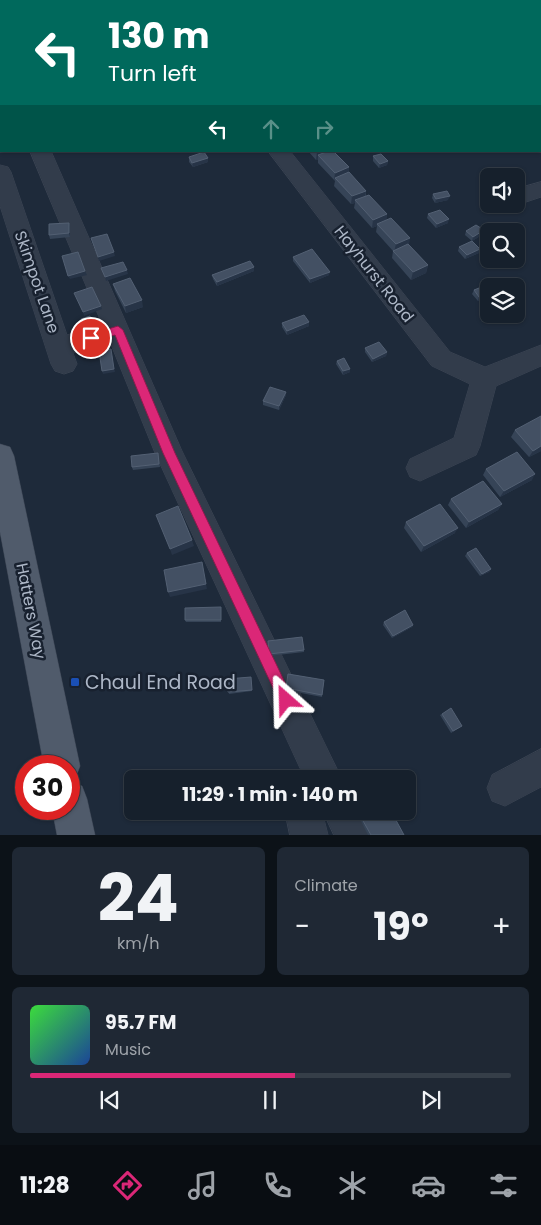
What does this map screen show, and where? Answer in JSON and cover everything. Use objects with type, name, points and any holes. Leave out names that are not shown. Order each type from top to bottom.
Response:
[{"type":"main road","name":"Hatters Way","points":[[0,456],[60,755]]},
{"type":"main road","points":[[73,820],[76,835]]},
{"type":"street","points":[[40,152],[169,453],[313,770]]},
{"type":"street","name":"Hayhurst Road","points":[[279,152],[441,359],[485,379]]},
{"type":"street","name":"Skimpot Lane","points":[[0,172],[61,355],[118,330]]},
{"type":"street","points":[[525,194],[541,188]]},
{"type":"street","points":[[420,468],[466,446],[485,379],[541,355]]},
{"type":"street","points":[[505,788],[541,767]]},
{"type":"street","points":[[304,820],[309,835]]},
{"type":"street","points":[[346,820],[354,835]]},
{"type":"building","points":[[204,152],[208,158],[192,163],[189,157]]},
{"type":"building","points":[[334,152],[349,167],[335,173],[318,155]]},
{"type":"building","points":[[381,154],[388,161],[380,164],[373,156]]},
{"type":"building","points":[[349,172],[366,191],[352,196],[335,178]]},
{"type":"building","points":[[447,191],[450,196],[436,199],[433,194]]},
{"type":"building","points":[[369,195],[387,214],[373,220],[355,200]]},
{"type":"building","points":[[440,210],[449,219],[437,224],[428,214]]},
{"type":"building","points":[[391,218],[410,238],[396,244],[377,224]]},
{"type":"building","points":[[69,223],[69,233],[49,235],[49,224]]},
{"type":"building","points":[[476,225],[480,228],[480,233],[473,237],[466,231]]},
{"type":"building","points":[[107,234],[114,252],[98,257],[91,238]]},
{"type":"building","points":[[472,241],[480,249],[467,255],[459,247]]},
{"type":"building","points":[[408,244],[428,265],[413,272],[393,251]]},
{"type":"building","points":[[312,249],[330,272],[310,279],[293,257]]},
{"type":"building","points":[[78,252],[85,271],[68,276],[62,256]]},
{"type":"building","points":[[250,261],[254,267],[217,282],[212,275]]},
{"type":"building","points":[[123,262],[127,270],[105,277],[101,268]]},
{"type":"building","points":[[130,278],[142,300],[125,306],[113,284]]},
{"type":"building","points":[[92,287],[101,306],[83,312],[74,293]]},
{"type":"building","points":[[480,288],[480,297],[479,297],[474,290]]},
{"type":"building","points":[[304,315],[309,322],[287,331],[282,323]]},
{"type":"building","points":[[90,316],[92,323],[82,326],[81,319]]},
{"type":"building","points":[[379,342],[387,352],[373,359],[365,348]]},
{"type":"building","points":[[111,349],[114,369],[102,371],[99,351]]},
{"type":"building","points":[[344,358],[350,369],[343,371],[337,361]]},
{"type":"building","points":[[270,387],[286,392],[279,406],[263,401]]},
{"type":"building","points":[[541,416],[541,446],[533,451],[515,430]]},
{"type":"building","points":[[517,452],[535,474],[504,491],[486,469]]},
{"type":"building","points":[[158,453],[159,464],[132,467],[131,456]]},
{"type":"building","points":[[483,481],[502,504],[469,522],[451,499]]},
{"type":"building","points":[[440,504],[458,528],[424,546],[406,522]]},
{"type":"building","points":[[178,506],[192,540],[170,549],[156,515]]},
{"type":"building","points":[[476,548],[491,569],[482,574],[467,553]]},
{"type":"building","points":[[202,562],[206,584],[168,592],[164,570]]},
{"type":"building","points":[[221,607],[221,620],[185,620],[185,608]]},
{"type":"building","points":[[405,610],[413,625],[393,636],[384,622]]},
{"type":"building","points":[[302,637],[304,650],[269,654],[268,641]]},
{"type":"building","points":[[288,674],[324,680],[322,695],[286,688]]},
{"type":"building","points":[[251,677],[252,690],[228,692],[227,679]]},
{"type":"building","points":[[451,708],[462,726],[453,731],[442,714]]},
{"type":"building","points":[[363,820],[396,820],[404,835],[371,835]]},
{"type":"place","name":"Chaul End Road","points":[[75,682]]},
{"type":"route","points":[[91,338],[118,330],[169,453],[286,700]]}]
